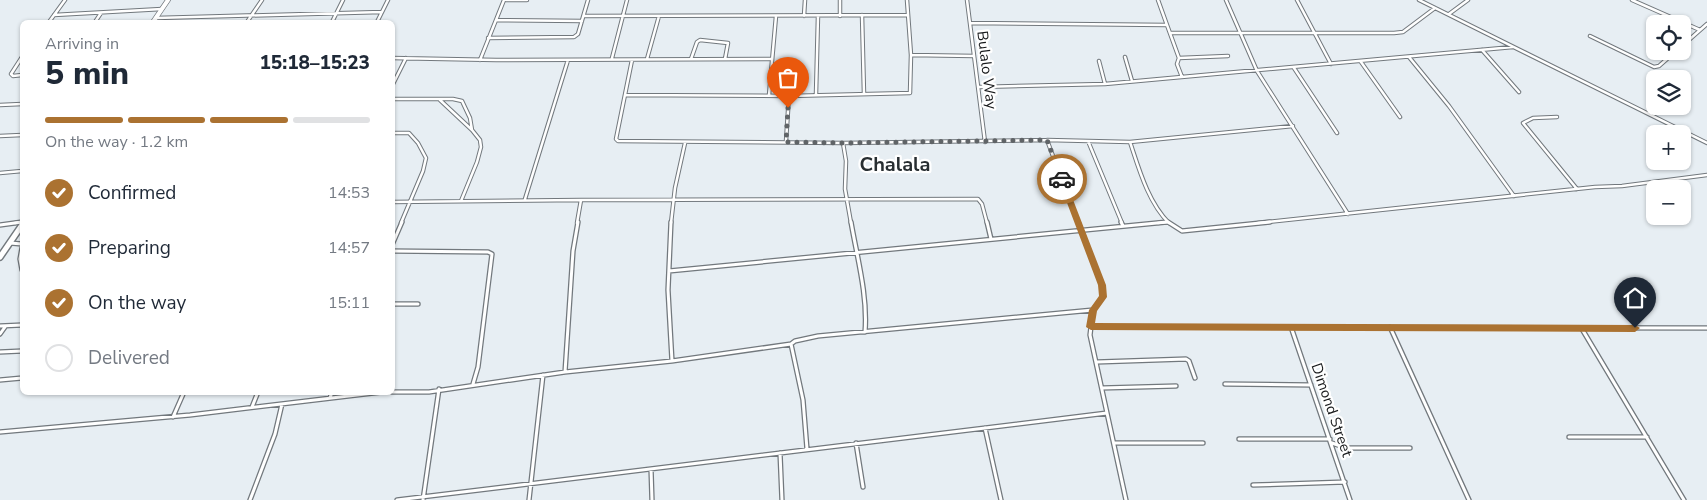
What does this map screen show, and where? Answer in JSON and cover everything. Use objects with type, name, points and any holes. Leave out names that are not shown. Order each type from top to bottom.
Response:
[{"type":"street","points":[[50,20],[65,0]]},
{"type":"street","points":[[156,18],[168,0]]},
{"type":"street","points":[[248,20],[262,0]]},
{"type":"street","points":[[333,20],[343,0]]},
{"type":"street","points":[[378,20],[388,0]]},
{"type":"street","points":[[480,60],[505,0],[527,0]]},
{"type":"street","points":[[488,38],[574,38],[578,34],[588,0]]},
{"type":"street","points":[[612,58],[627,0]]},
{"type":"street","points":[[804,16],[805,0]]},
{"type":"street","points":[[840,0],[840,16]]},
{"type":"street","points":[[625,95],[790,96],[910,93],[911,56],[907,0]]},
{"type":"street","name":"Bulalo Way","points":[[967,0],[985,142]]},
{"type":"street","points":[[1158,0],[1179,58],[1177,64],[1182,77]]},
{"type":"street","points":[[1226,0],[1257,71],[1348,214]]},
{"type":"street","points":[[1297,0],[1330,64]]},
{"type":"street","points":[[1419,0],[1707,143]]},
{"type":"street","points":[[1449,14],[1468,0]]},
{"type":"street","points":[[1632,0],[1700,30]]},
{"type":"street","points":[[1170,33],[1314,34],[1402,32],[1435,8]]},
{"type":"street","points":[[54,15],[162,9]]},
{"type":"street","points":[[96,20],[102,12]]},
{"type":"street","points":[[156,18],[382,12]]},
{"type":"street","points":[[584,16],[908,15]]},
{"type":"street","points":[[647,59],[659,16]]},
{"type":"street","points":[[769,95],[776,16]]},
{"type":"street","points":[[816,94],[818,16]]},
{"type":"street","points":[[862,16],[864,94]]},
{"type":"street","points":[[496,20],[582,20]]},
{"type":"street","points":[[970,23],[1167,25]]},
{"type":"street","points":[[1691,38],[1707,24]]},
{"type":"street","points":[[1590,36],[1654,67],[1659,66],[1666,60]]},
{"type":"street","points":[[691,59],[697,42],[700,40],[728,43],[725,59]]},
{"type":"street","points":[[979,87],[1105,84],[1513,47]]},
{"type":"street","points":[[1482,49],[1518,92]]},
{"type":"street","points":[[911,56],[974,56]]},
{"type":"street","points":[[1179,58],[1228,56]]},
{"type":"street","points":[[1125,57],[1132,81]]},
{"type":"street","points":[[1409,57],[1449,106],[1514,196]]},
{"type":"street","points":[[395,58],[480,60],[612,58],[632,60],[772,59]]},
{"type":"street","points":[[395,80],[406,58]]},
{"type":"street","points":[[20,60],[11,74],[13,76],[20,75]]},
{"type":"street","points":[[524,200],[568,60]]},
{"type":"street","points":[[632,60],[616,140],[685,143],[1047,140],[1130,142],[1293,126]]},
{"type":"street","points":[[1099,61],[1105,84]]},
{"type":"street","points":[[1361,61],[1400,117]]},
{"type":"street","points":[[1294,68],[1337,132]]},
{"type":"street","points":[[786,142],[790,96]]},
{"type":"street","points":[[395,99],[461,100],[470,118],[472,131]]},
{"type":"street","points":[[440,100],[480,137],[481,148],[461,201]]},
{"type":"street","points":[[0,105],[20,104]]},
{"type":"street","points":[[1557,117],[1533,118],[1523,123],[1577,189]]},
{"type":"street","points":[[395,133],[409,134],[426,155],[426,164],[395,237]]},
{"type":"street","points":[[0,136],[20,135]]},
{"type":"street","points":[[1047,140],[1102,285],[1103,297],[1093,310],[1090,335],[1126,500]]},
{"type":"street","points":[[1088,141],[1123,226]]},
{"type":"street","points":[[1130,142],[1152,198],[1168,222],[1182,231],[1577,189],[1622,186],[1707,175]]},
{"type":"street","points":[[672,361],[669,236],[673,200],[685,143]]},
{"type":"street","points":[[843,143],[846,198],[865,309],[865,332]]},
{"type":"street","points":[[0,173],[20,171]]},
{"type":"street","points":[[395,202],[819,200],[846,198],[978,199],[982,204],[991,239]]},
{"type":"street","points":[[565,372],[573,251],[581,200]]},
{"type":"street","points":[[669,271],[1168,222]]},
{"type":"street","points":[[0,225],[20,223]]},
{"type":"street","points":[[0,258],[20,226]]},
{"type":"street","points":[[10,243],[20,244]]},
{"type":"street","points":[[20,252],[20,265]]},
{"type":"street","points":[[395,252],[488,252],[492,254],[478,367],[473,384]]},
{"type":"street","points":[[395,304],[418,304]]},
{"type":"street","points":[[395,392],[421,392],[565,372],[672,361],[791,344],[818,336],[1093,310]]},
{"type":"street","points":[[0,326],[20,325]]},
{"type":"street","points":[[0,334],[5,326]]},
{"type":"street","points":[[1091,327],[1707,328]]},
{"type":"street","name":"Dimond Street","points":[[1291,327],[1350,500]]},
{"type":"street","points":[[1390,327],[1469,500]]},
{"type":"street","points":[[1581,328],[1684,500]]},
{"type":"street","points":[[791,344],[803,400],[807,449]]},
{"type":"street","points":[[0,352],[20,351]]},
{"type":"street","points":[[1097,362],[1186,360],[1189,361],[1195,378]]},
{"type":"street","points":[[529,500],[542,375]]},
{"type":"street","points":[[0,380],[20,378]]},
{"type":"street","points":[[1225,384],[1311,385]]},
{"type":"street","points":[[1102,388],[1176,386]]},
{"type":"street","points":[[424,498],[439,389]]},
{"type":"street","points":[[173,417],[183,395]]},
{"type":"street","points":[[251,407],[257,395]]},
{"type":"street","points":[[0,432],[173,417],[356,395]]},
{"type":"street","points":[[250,500],[275,434],[282,404]]},
{"type":"street","points":[[397,500],[1107,412]]},
{"type":"street","points":[[985,428],[1001,500]]},
{"type":"street","points":[[1569,437],[1647,437]]},
{"type":"street","points":[[1239,439],[1330,441],[1346,448],[1410,448]]},
{"type":"street","points":[[856,443],[863,488]]},
{"type":"street","points":[[1114,443],[1203,443]]},
{"type":"street","points":[[780,453],[782,500]]},
{"type":"street","points":[[651,469],[652,500]]},
{"type":"street","points":[[1253,485],[1345,482]]},
{"type":"way so far","points":[[788,108],[786,142],[985,142],[1047,140],[1062,179]]},
{"type":"district","name":"Chalala","points":[[895,164]]},
{"type":"route","points":[[1062,179],[1102,285],[1103,297],[1093,310],[1091,327],[1467,326],[1635,328]]}]
